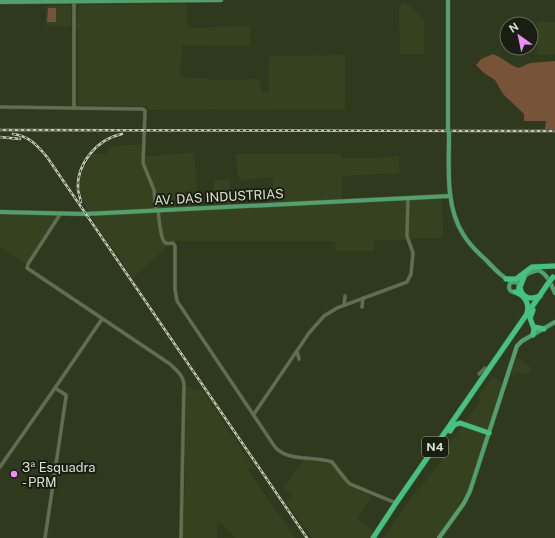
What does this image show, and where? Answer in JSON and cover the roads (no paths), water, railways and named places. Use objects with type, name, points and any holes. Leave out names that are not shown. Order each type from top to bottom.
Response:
[{"type":"highway","points":[[504,277],[516,278],[532,267],[555,266]]},
{"type":"highway","points":[[523,295],[520,287],[524,276]]},
{"type":"highway","name":"N4","points":[[374,538],[533,310],[554,277]]},
{"type":"highway","name":"N4","points":[[374,538],[396,503],[548,286]]},
{"type":"highway","points":[[517,289],[523,295],[531,299],[540,296]]},
{"type":"highway","points":[[517,289],[527,301],[528,308],[526,316]]},
{"type":"highway","points":[[533,310],[530,320],[534,327],[533,335]]},
{"type":"highway","points":[[534,327],[544,329]]},
{"type":"highway","points":[[438,446],[454,425],[458,423],[462,423],[489,433]]},
{"type":"main road","points":[[0,2],[221,0]]},
{"type":"main road","points":[[447,2],[448,131],[451,203],[455,219],[471,246],[504,277],[517,283],[517,289]]},
{"type":"main road","points":[[450,190],[443,197],[451,203]]},
{"type":"main road","name":"AV. DAS INDUSTRIAS","points":[[0,212],[86,214],[450,196]]},
{"type":"main road","points":[[509,288],[510,284],[534,271],[541,272],[547,277],[555,293]]},
{"type":"main road","points":[[504,277],[512,291],[517,289],[524,276]]},
{"type":"main road","points":[[439,538],[464,503],[470,491],[516,348],[522,341],[555,322]]},
{"type":"street","points":[[74,1],[74,108]]},
{"type":"street","points":[[0,107],[141,108],[144,110],[143,163],[154,190],[160,227],[164,241],[166,243],[173,243],[175,246],[175,289],[177,301],[280,452],[290,456],[316,458],[332,462],[348,482],[396,503]]},
{"type":"street","points":[[254,414],[317,323],[329,312],[409,280],[413,253],[407,236],[408,198]]},
{"type":"street","points":[[62,213],[27,267],[170,364],[182,378],[184,384],[181,538]]},
{"type":"street","points":[[344,305],[345,296]]},
{"type":"street","points":[[362,307],[363,298]]},
{"type":"street","points":[[0,467],[102,319]]},
{"type":"street","points":[[297,351],[299,359]]},
{"type":"street","points":[[479,374],[485,368]]},
{"type":"street","points":[[45,536],[66,397],[66,395],[55,388]]},
{"type":"railway","points":[[0,130],[555,131]]},
{"type":"railway","points":[[13,134],[28,139],[47,157],[307,538]]},
{"type":"railway","points":[[81,202],[78,190],[78,180],[84,162],[104,141],[122,134]]},
{"type":"railway","points":[[0,137],[20,139]]},
{"type":"place","name":"3ª Esquadra - PRM","points":[[14,474]]}]
